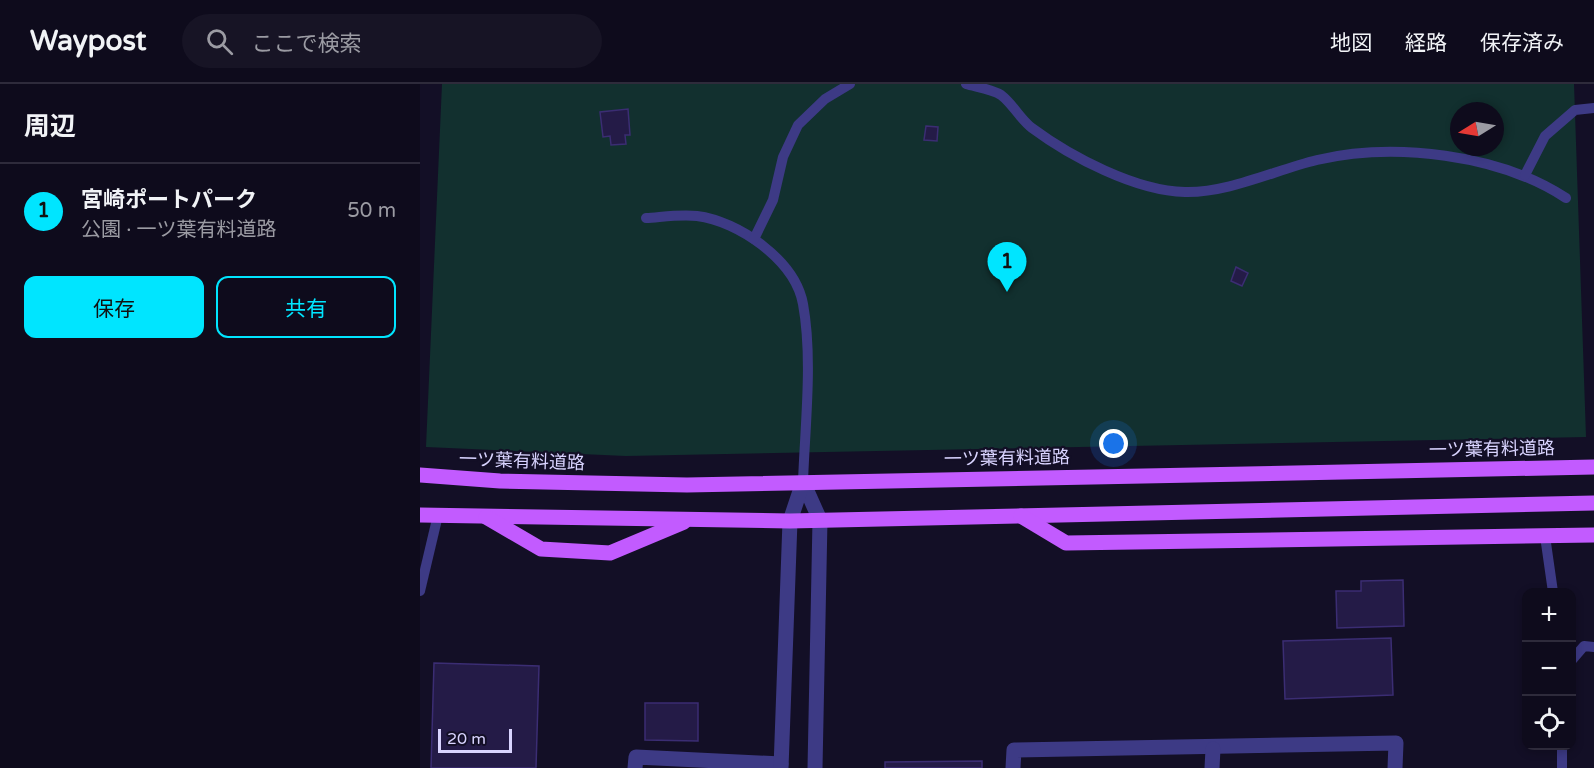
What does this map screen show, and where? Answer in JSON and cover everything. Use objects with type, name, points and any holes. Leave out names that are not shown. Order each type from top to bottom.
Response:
[{"type":"main road","name":"一ツ葉有料道路","points":[[420,475],[500,482],[687,485],[1594,467]]},
{"type":"main road","points":[[420,515],[790,521],[1594,502]]},
{"type":"main road","points":[[485,516],[541,549],[610,553],[690,519]]},
{"type":"main road","points":[[1021,516],[1066,543],[1594,535]]},
{"type":"street","points":[[803,482],[819,520],[815,768]]},
{"type":"street","points":[[635,768],[636,757],[781,766],[790,521],[803,482]]},
{"type":"street","points":[[1013,768],[1014,750],[1213,749],[1396,743],[1395,768]]},
{"type":"street","points":[[1212,768],[1213,749]]},
{"type":"lane","points":[[754,239],[773,200],[783,157],[798,125],[825,99],[850,84]]},
{"type":"lane","points":[[966,84],[1000,94],[1030,127],[1077,158],[1127,180],[1185,192],[1239,184],[1318,160],[1385,151],[1438,155],[1525,175],[1542,182],[1566,198]]},
{"type":"lane","points":[[1525,175],[1545,136],[1575,110],[1594,108]]},
{"type":"lane","points":[[646,218],[694,215],[724,221],[754,239],[785,265],[803,302],[807,351],[803,482]]},
{"type":"lane","points":[[420,591],[438,516]]},
{"type":"lane","points":[[1545,536],[1552,588]]},
{"type":"lane","points":[[1576,655],[1584,646],[1594,647]]},
{"type":"lane","points":[[1562,750],[1562,768]]},
{"type":"green space","points":[[442,84],[1574,84],[1586,437],[626,456],[426,447]]},
{"type":"building","points":[[628,109],[630,135],[625,135],[626,144],[611,145],[610,136],[603,137],[600,112]]},
{"type":"building","points":[[926,126],[938,127],[937,141],[924,140]]},
{"type":"building","points":[[1236,267],[1248,273],[1242,286],[1231,281]]},
{"type":"building","points":[[1403,580],[1404,626],[1337,628],[1336,591],[1361,591],[1361,581]]},
{"type":"building","points":[[1391,638],[1393,695],[1285,699],[1283,641]]},
{"type":"building","points":[[434,663],[539,666],[536,768],[431,768]]},
{"type":"building","points":[[645,703],[698,703],[698,741],[645,740]]},
{"type":"building","points":[[982,761],[982,768],[885,768],[885,762]]},
{"type":"place","name":"宮崎ポートパーク","points":[[1007,292]]}]
